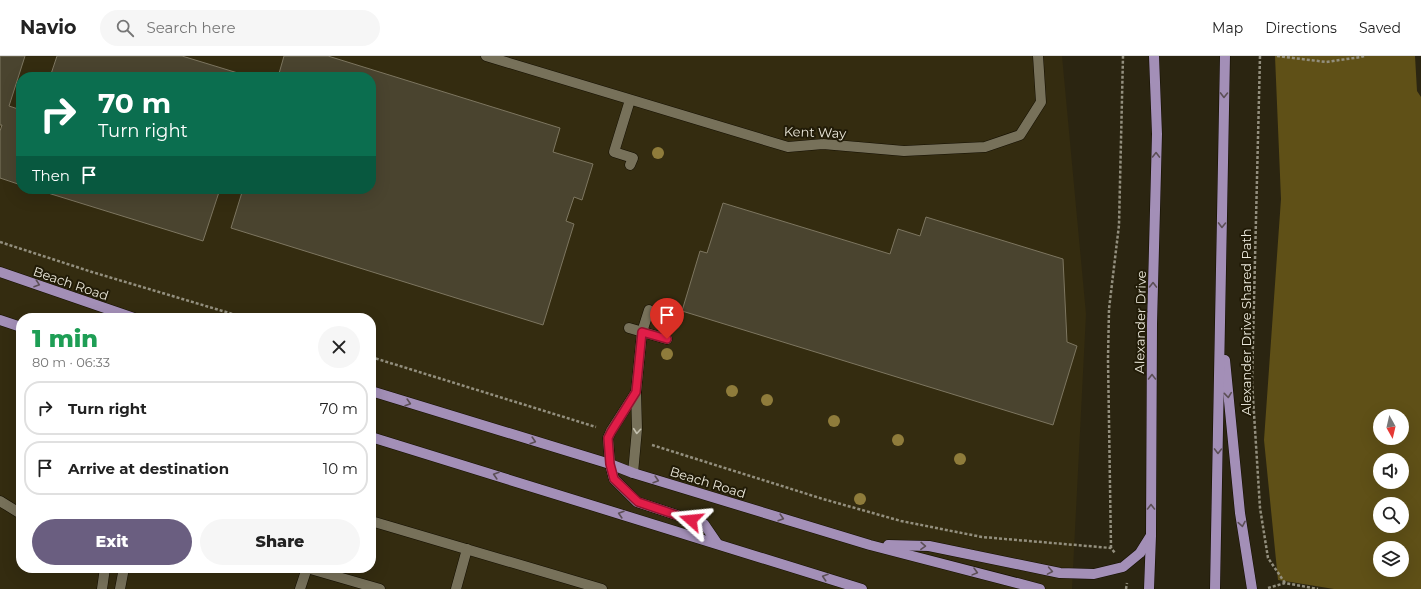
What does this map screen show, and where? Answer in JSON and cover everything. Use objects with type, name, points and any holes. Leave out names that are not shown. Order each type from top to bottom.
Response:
[{"type":"main road","name":"Alexander Drive","points":[[1149,589],[1151,536],[1152,324],[1157,134],[1154,56]]},
{"type":"main road","points":[[1214,589],[1225,56]]},
{"type":"main road","name":"Beach Road","points":[[0,272],[118,313]]},
{"type":"main road","points":[[1220,314],[1240,513],[1252,589]]},
{"type":"main road","points":[[0,320],[16,325]]},
{"type":"main road","name":"Beach Road","points":[[376,393],[870,545],[1040,589]]},
{"type":"main road","points":[[376,439],[862,589]]},
{"type":"main road","points":[[610,464],[614,479],[638,502],[704,524],[717,544]]},
{"type":"main road","points":[[870,545],[929,546],[1060,573],[1094,574],[1123,567],[1140,553],[1151,536]]},
{"type":"street","name":"Kent Way","points":[[486,56],[788,147],[824,144],[904,151],[985,147],[1020,135],[1041,102],[1038,56]]},
{"type":"street","points":[[630,100],[614,152],[633,158],[630,165]]},
{"type":"street","points":[[633,473],[638,429],[636,392],[642,332],[649,310]]},
{"type":"street","points":[[629,328],[667,339]]},
{"type":"street","points":[[610,464],[610,435],[636,392]]},
{"type":"street","points":[[0,501],[16,511]]},
{"type":"street","points":[[376,522],[602,589]]},
{"type":"street","points":[[456,589],[467,549]]},
{"type":"street","points":[[102,589],[104,573]]},
{"type":"street","points":[[120,589],[123,573]]},
{"type":"street","points":[[300,589],[305,573]]},
{"type":"street","points":[[324,573],[380,589]]},
{"type":"path","points":[[1123,56],[1119,225],[1109,316],[1108,359],[1111,548],[1123,567],[1127,585],[1126,589]]},
{"type":"path","name":"Alexander Drive Shared Path","points":[[1260,56],[1252,382],[1260,508],[1268,558],[1285,583]]},
{"type":"path","points":[[1277,56],[1326,62],[1364,56]]},
{"type":"path","points":[[0,242],[92,272],[229,313]]},
{"type":"path","points":[[376,359],[610,435]]},
{"type":"path","points":[[636,440],[823,499],[901,521],[982,537],[1111,548]]},
{"type":"path","points":[[1262,589],[1271,588],[1285,583],[1318,589]]},
{"type":"shaded area","points":[[0,56],[1062,56],[1086,314],[1072,589],[0,589]]},
{"type":"shaded area","points":[[1275,56],[1415,56],[1417,91],[1421,97],[1421,589],[1334,589],[1278,580],[1264,440],[1281,199]]},
{"type":"building","points":[[0,56],[25,56],[20,72],[16,72],[16,84],[9,106],[16,108],[16,183],[0,178],[0,131],[2,125],[0,125]]},
{"type":"building","points":[[57,56],[182,56],[235,72],[52,72]]},
{"type":"building","points":[[284,56],[328,56],[560,128],[553,152],[593,164],[582,200],[574,197],[566,221],[574,224],[543,325],[231,228],[241,194],[376,194],[376,72],[279,72]]},
{"type":"building","points":[[51,194],[218,194],[203,241]]},
{"type":"building","points":[[723,203],[890,254],[898,229],[920,236],[926,217],[1063,259],[1067,342],[1077,346],[1053,425],[682,311],[700,251],[707,253]]},
{"type":"route","points":[[667,339],[642,332],[636,392],[608,438],[610,464],[614,479],[638,502],[691,520]]}]
